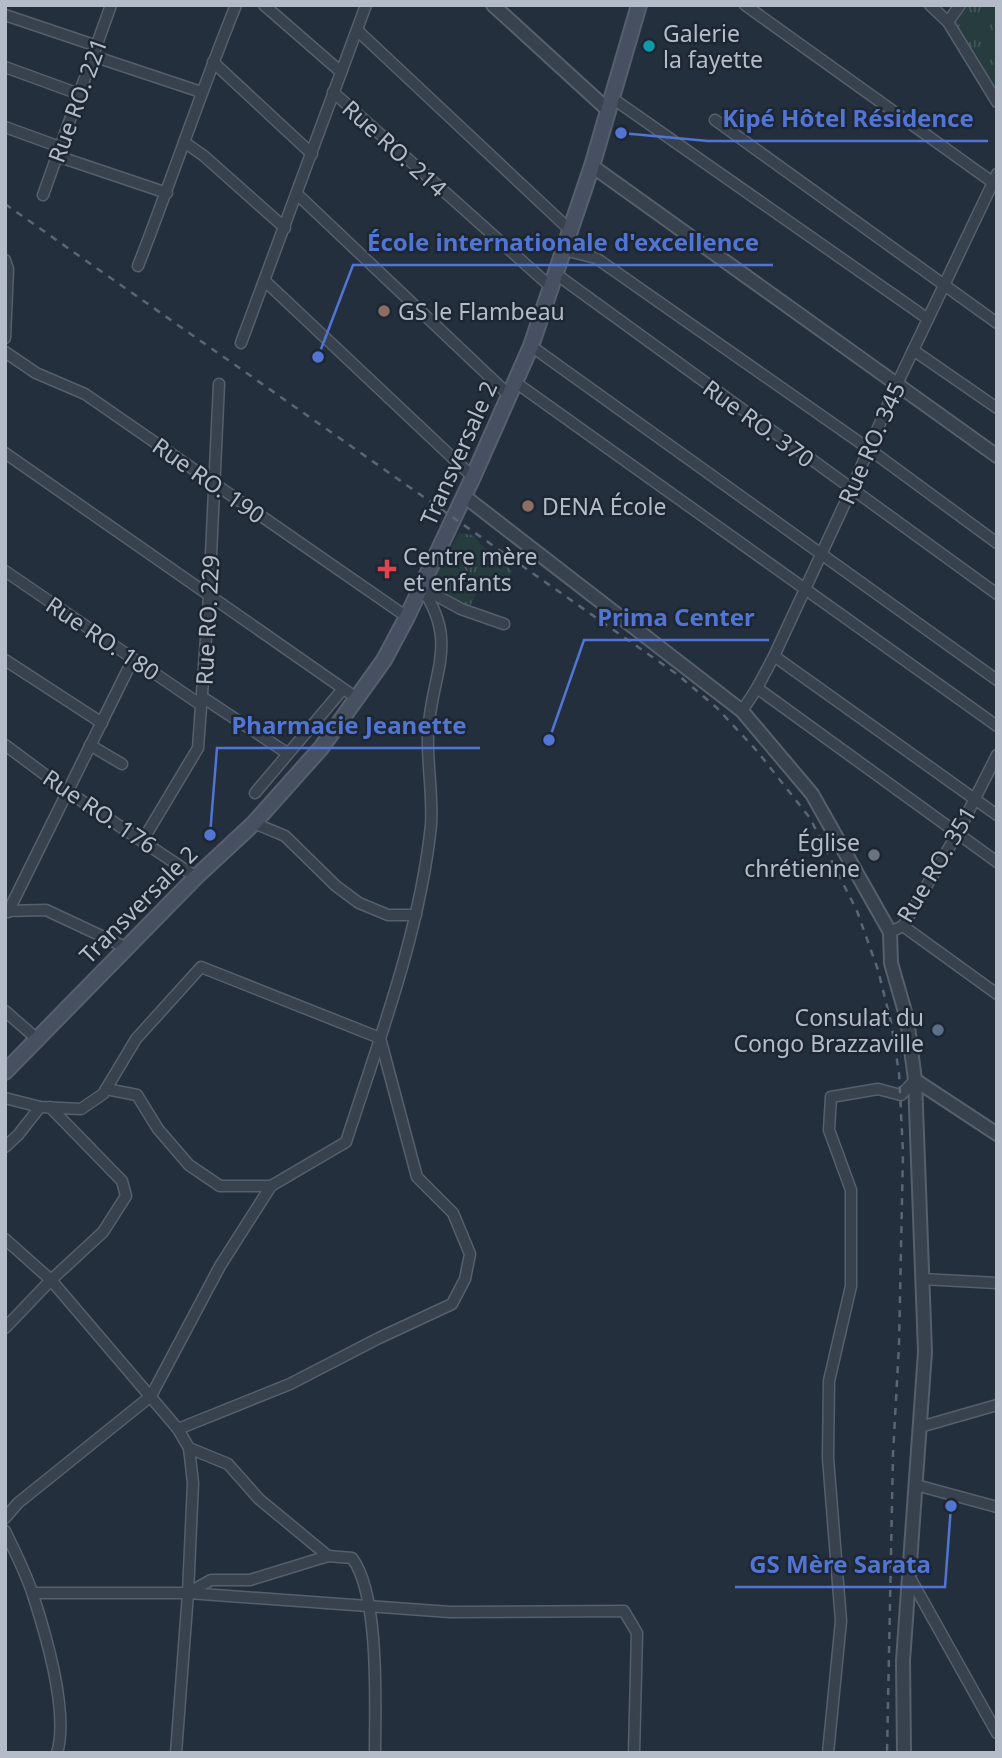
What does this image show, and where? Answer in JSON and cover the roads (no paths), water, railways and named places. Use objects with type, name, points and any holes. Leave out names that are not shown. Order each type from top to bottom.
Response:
[{"type":"main road","name":"Transversale 2","points":[[5,1072],[196,877],[254,823],[321,748],[384,660],[473,477],[531,346],[592,166],[639,5]]},
{"type":"street","name":"Rue RO. 221","points":[[43,195],[111,5]]},
{"type":"street","points":[[138,266],[167,194],[201,92],[236,5]]},
{"type":"street","points":[[264,5],[341,72]]},
{"type":"street","points":[[241,343],[366,5]]},
{"type":"street","points":[[493,5],[610,105],[928,319]]},
{"type":"street","points":[[745,5],[995,180]]},
{"type":"street","points":[[930,5],[948,22],[997,102]]},
{"type":"street","points":[[948,22],[960,5]]},
{"type":"street","points":[[5,15],[201,92]]},
{"type":"street","points":[[358,31],[570,230]]},
{"type":"street","points":[[213,62],[312,153]]},
{"type":"street","points":[[5,67],[79,94]]},
{"type":"street","name":"Rue RO. 214","points":[[333,92],[553,281]]},
{"type":"street","points":[[715,120],[997,324]]},
{"type":"street","points":[[5,127],[59,152],[167,194]]},
{"type":"street","points":[[184,142],[204,156],[285,228]]},
{"type":"street","points":[[592,166],[997,456]]},
{"type":"street","name":"Rue RO. 345","points":[[742,711],[774,656],[851,491],[897,384],[995,180]]},
{"type":"street","points":[[298,194],[512,388],[997,726]]},
{"type":"street","points":[[564,250],[597,258],[869,449],[997,543]]},
{"type":"street","points":[[5,260],[8,269],[5,338]]},
{"type":"street","points":[[265,281],[473,477]]},
{"type":"street","name":"Rue RO. 370","points":[[553,281],[997,594]]},
{"type":"street","points":[[531,346],[997,680]]},
{"type":"street","points":[[914,350],[997,408]]},
{"type":"street","name":"Rue RO. 190","points":[[5,352],[36,373],[85,394],[407,617]]},
{"type":"street","name":"Rue RO. 229","points":[[143,840],[198,748],[209,597],[219,384]]},
{"type":"street","points":[[5,453],[358,699]]},
{"type":"street","points":[[464,496],[742,711],[812,794],[890,932],[891,964],[907,1019],[915,1080],[925,1352],[903,1661],[904,1753]]},
{"type":"street","name":"Rue RO. 180","points":[[5,571],[133,659],[287,753]]},
{"type":"street","points":[[421,587],[461,609],[504,624]]},
{"type":"street","points":[[5,1518],[18,1503],[151,1396],[220,1266],[271,1186],[346,1142],[416,915],[431,823],[428,735],[442,656],[441,629],[434,605],[421,587]]},
{"type":"street","points":[[774,656],[997,815]]},
{"type":"street","points":[[127,948],[46,910],[6,911],[133,659]]},
{"type":"street","points":[[5,660],[102,723]]},
{"type":"street","points":[[757,688],[997,862]]},
{"type":"street","points":[[255,793],[343,689]]},
{"type":"street","name":"Rue RO. 176","points":[[5,744],[67,791],[196,877]]},
{"type":"street","points":[[90,745],[122,764]]},
{"type":"street","name":"Rue RO. 351","points":[[890,932],[903,926],[957,834],[997,755]]},
{"type":"street","points":[[254,823],[285,836],[336,886],[359,903],[388,915],[416,915]]},
{"type":"street","points":[[903,926],[997,994]]},
{"type":"street","points":[[5,1098],[45,1107],[81,1109],[103,1094],[136,1039],[201,967],[380,1038]]},
{"type":"street","points":[[5,1011],[36,1038]]},
{"type":"street","points":[[178,1429],[290,1384],[452,1304],[457,1296],[465,1279],[470,1254],[453,1213],[417,1177],[380,1038]]},
{"type":"street","points":[[915,1080],[997,1134]]},
{"type":"street","points":[[828,1753],[841,1621],[828,1458],[829,1381],[851,1286],[851,1190],[829,1130],[831,1097],[878,1089],[901,1095],[915,1080]]},
{"type":"street","points":[[106,1089],[137,1095],[158,1129],[189,1165],[220,1186],[271,1186]]},
{"type":"street","points":[[5,1147],[45,1107]]},
{"type":"street","points":[[5,1328],[103,1232],[126,1196],[122,1181],[45,1107]]},
{"type":"street","points":[[5,1239],[51,1280],[151,1396],[178,1429],[189,1448],[193,1483],[176,1753]]},
{"type":"street","points":[[922,1279],[997,1283]]},
{"type":"street","points":[[920,1427],[997,1405]]},
{"type":"street","points":[[189,1448],[228,1464],[259,1499],[328,1556]]},
{"type":"street","points":[[916,1485],[997,1507]]},
{"type":"street","points":[[5,1531],[33,1593],[60,1703],[57,1753]]},
{"type":"street","points":[[188,1593],[211,1580],[250,1580],[328,1556],[352,1558],[361,1570],[370,1607],[375,1753]]},
{"type":"street","points":[[909,1576],[997,1732]]},
{"type":"street","points":[[33,1593],[188,1593],[450,1612],[624,1611],[637,1633],[634,1753]]},
{"type":"railway","points":[[5,204],[678,675],[717,708],[757,751],[810,818],[857,911],[878,970],[891,1022],[899,1073],[903,1153],[887,1753]]},
{"type":"place","name":"Galerie la fayette","points":[[649,46]]},
{"type":"place","name":"Kipé Hôtel Résidence","points":[[621,133]]},
{"type":"place","name":"GS le Flambeau","points":[[384,311]]},
{"type":"place","name":"École internationale d'excellence","points":[[318,357]]},
{"type":"place","name":"DENA École","points":[[528,506]]},
{"type":"place","name":"Centre mère et enfants","points":[[387,569]]},
{"type":"place","name":"Prima Center","points":[[549,740]]},
{"type":"place","name":"Pharmacie Jeanette","points":[[210,835]]},
{"type":"place","name":"Église chrétienne","points":[[874,855]]},
{"type":"place","name":"Consulat du Congo Brazzaville","points":[[938,1030]]},
{"type":"place","name":"GS Mère Sarata","points":[[951,1506]]}]
